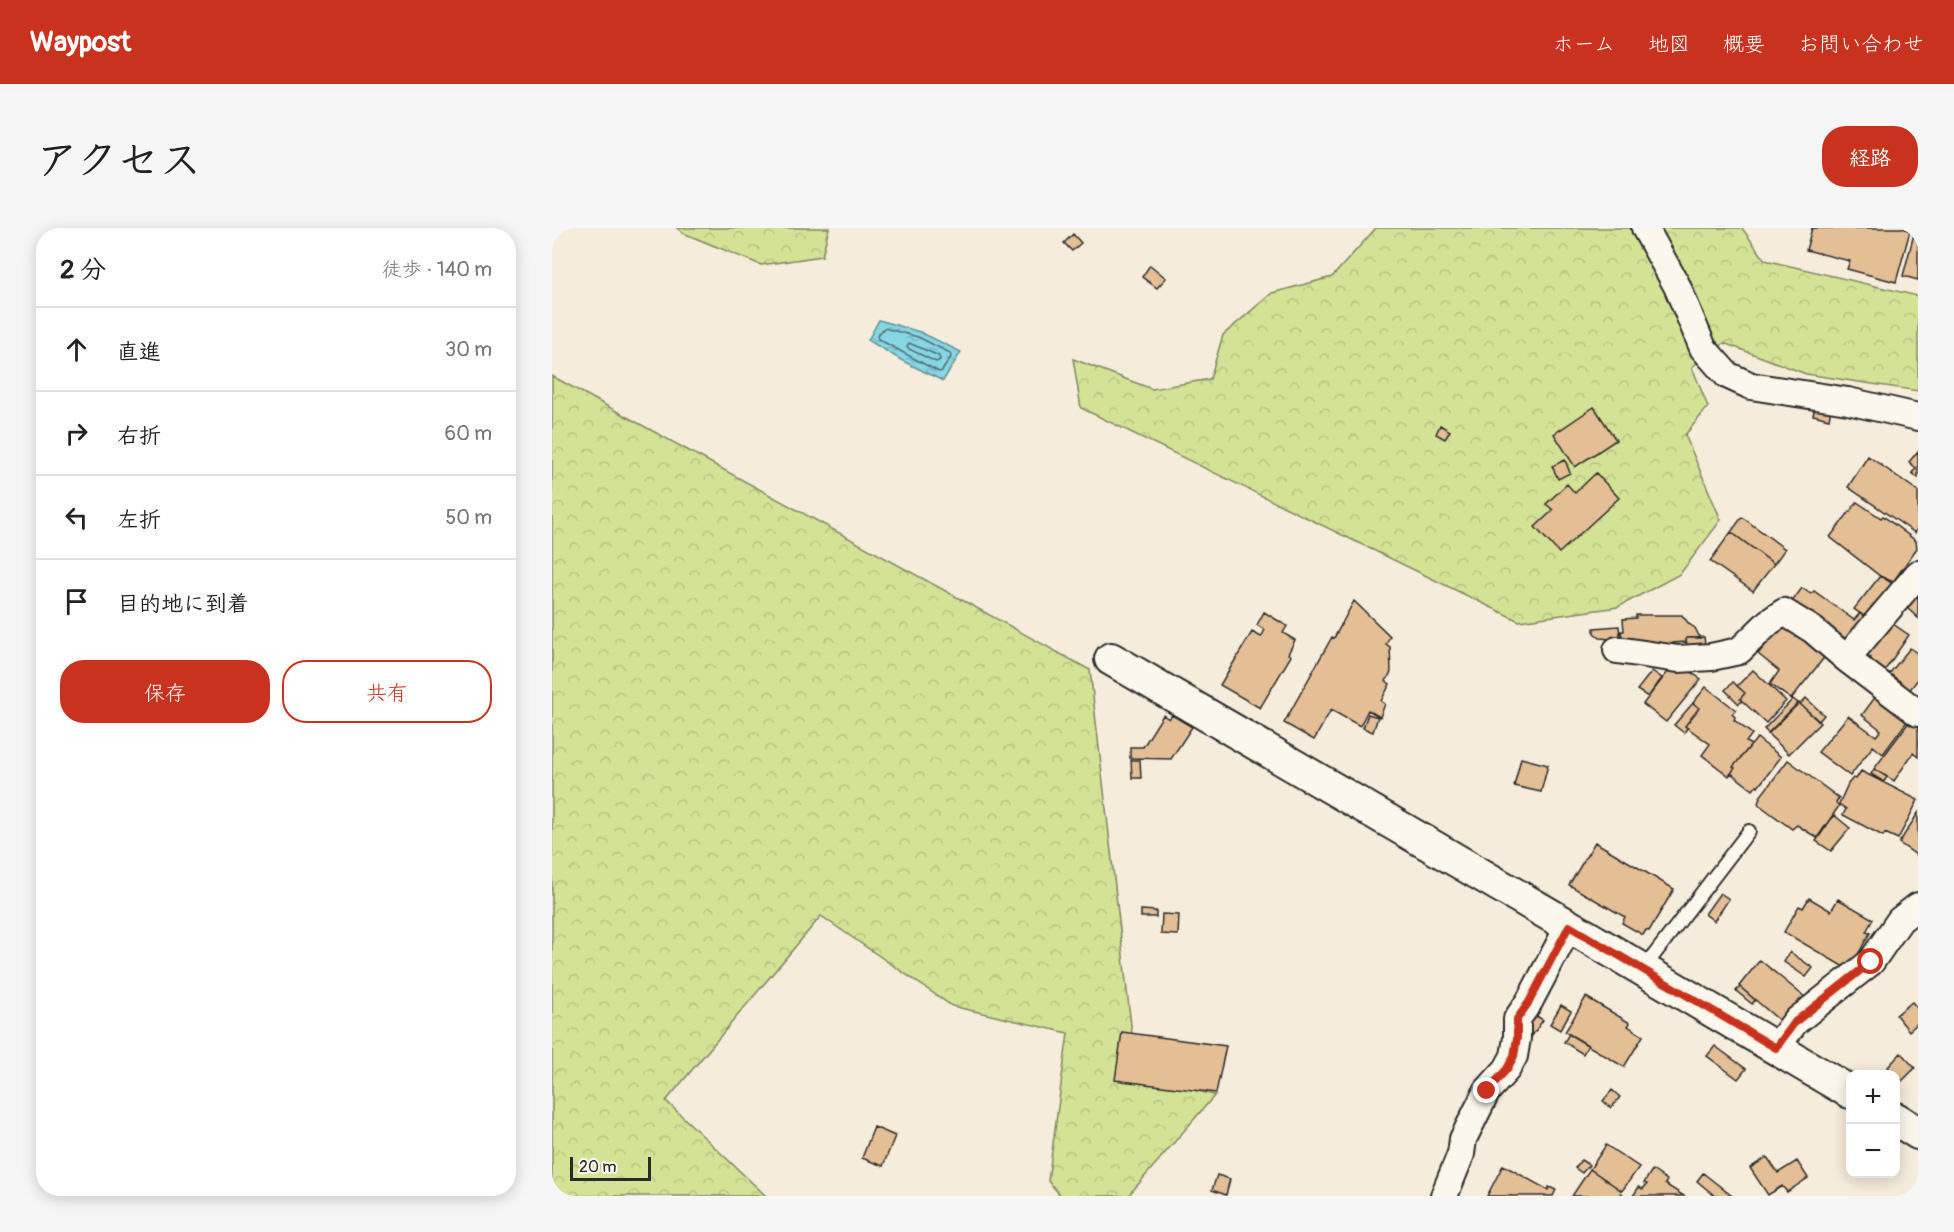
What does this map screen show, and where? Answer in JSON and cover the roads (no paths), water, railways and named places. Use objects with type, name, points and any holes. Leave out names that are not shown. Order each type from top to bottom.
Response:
[{"type":"street","points":[[1645,228],[1677,286],[1703,348],[1727,375],[1751,386],[1848,401],[1918,417]]},
{"type":"street","points":[[1848,660],[1857,646],[1918,574]]},
{"type":"street","points":[[1617,650],[1678,658],[1711,657],[1739,651],[1769,622],[1784,612],[1813,630],[1848,660],[1918,712]]},
{"type":"street","points":[[1111,659],[1846,1089]]},
{"type":"street","points":[[1776,1048],[1795,1022],[1871,962],[1900,920],[1918,906]]},
{"type":"street","points":[[1444,1196],[1461,1154],[1463,1139],[1487,1091],[1507,1069],[1514,1056],[1517,1019],[1529,1002],[1569,926]]},
{"type":"street","points":[[1900,1121],[1918,1132]]},
{"type":"lane","points":[[1643,969],[1749,831]]},
{"type":"water","points":[[879,320],[920,332],[961,352],[943,381],[868,340]]}]
